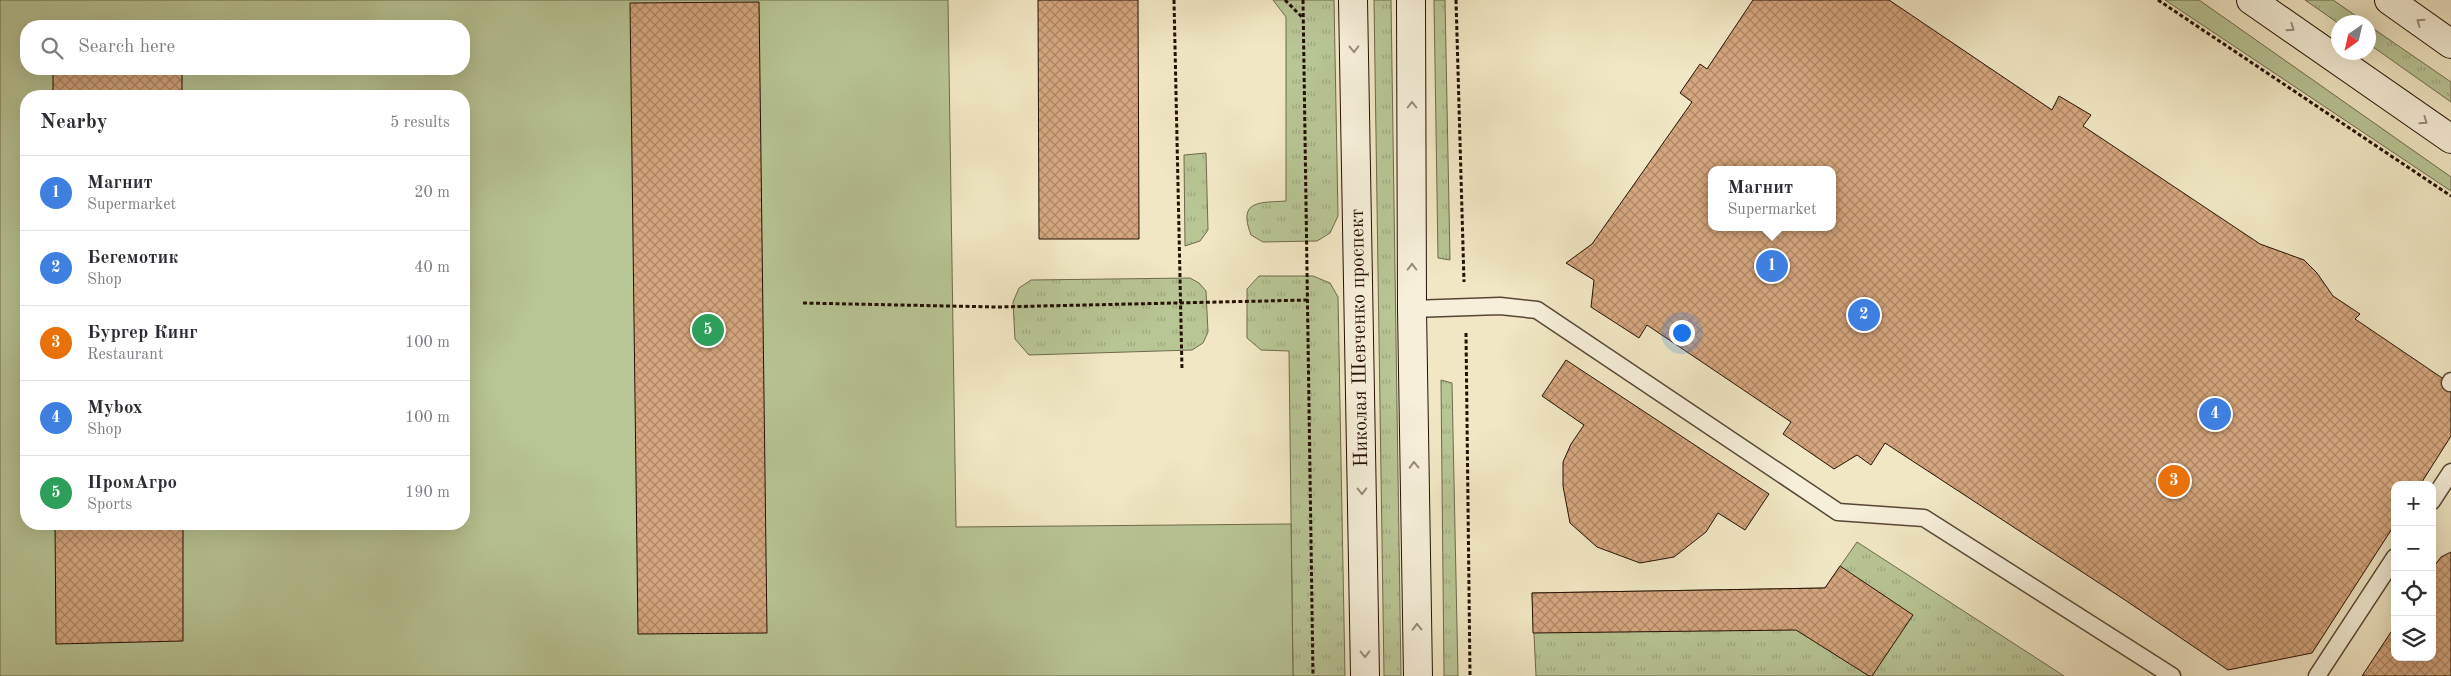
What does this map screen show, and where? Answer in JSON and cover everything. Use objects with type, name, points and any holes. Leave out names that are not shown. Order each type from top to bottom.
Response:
[{"type":"main road","name":"Николая Шевченко проспект","points":[[1353,0],[1365,676]]},
{"type":"main road","points":[[1411,0],[1412,309],[1418,676]]},
{"type":"main road","points":[[2251,0],[2451,139]]},
{"type":"main road","points":[[2389,0],[2451,44]]},
{"type":"lane","points":[[1412,309],[1500,306],[1537,310],[1838,512],[1924,518],[2172,676]]},
{"type":"lane","points":[[2436,494],[2451,472]]},
{"type":"lane","points":[[2317,676],[2391,563]]},
{"type":"path","points":[[1174,0],[1182,370]]},
{"type":"path","points":[[1285,0],[1303,17]]},
{"type":"path","points":[[1303,0],[1313,676]]},
{"type":"path","points":[[1456,0],[1466,307],[1470,676]]},
{"type":"path","points":[[2158,0],[2451,196]]},
{"type":"path","points":[[803,303],[997,307],[1308,300]]},
{"type":"green space","points":[[0,0],[948,0],[956,527],[1291,524],[1293,676],[0,676]]},
{"type":"green space","points":[[1273,0],[1334,0],[1338,216],[1330,233],[1317,241],[1263,242],[1251,235],[1247,223],[1249,209],[1254,205],[1286,201],[1286,17]]},
{"type":"green space","points":[[1374,0],[1391,0],[1401,676],[1384,676]]},
{"type":"green space","points":[[1434,0],[1445,0],[1450,260],[1438,258]]},
{"type":"green space","points":[[2165,0],[2199,0],[2451,177],[2451,191]]},
{"type":"green space","points":[[2305,0],[2333,0],[2355,15],[2331,15],[2331,18]]},
{"type":"green space","points":[[2376,30],[2451,82],[2451,102],[2376,49]]},
{"type":"green space","points":[[1206,153],[1208,230],[1200,241],[1185,246],[1184,155]]},
{"type":"green space","points":[[1259,276],[1313,276],[1330,283],[1338,297],[1345,676],[1293,676],[1289,351],[1261,350],[1247,338],[1247,289]]},
{"type":"green space","points":[[1190,278],[1199,283],[1206,291],[1208,332],[1203,343],[1192,350],[1029,355],[1015,339],[1013,302],[1019,288],[1031,280]]},
{"type":"green space","points":[[1441,380],[1452,383],[1458,676],[1444,676]]},
{"type":"green space","points":[[1857,542],[2064,676],[1536,676],[1532,593],[1825,588]]},
{"type":"building","points":[[1038,0],[1138,0],[1139,239],[1039,239]]},
{"type":"building","points":[[1753,0],[1889,0],[2052,110],[2059,96],[2091,115],[2083,126],[2260,244],[2304,260],[2317,273],[2333,296],[2360,314],[2355,319],[2451,384],[2451,436],[2423,481],[2391,481],[2391,530],[2312,653],[2228,670],[2125,600],[1885,443],[1871,465],[1857,455],[1834,469],[1783,434],[1791,422],[1647,325],[1639,338],[1591,307],[1594,280],[1566,263],[1592,244],[1692,102],[1680,93],[1700,64],[1707,69]]},
{"type":"building","points":[[759,2],[767,633],[638,634],[630,3]]},
{"type":"building","points":[[53,75],[182,75],[182,90],[53,90]]},
{"type":"building","points":[[1566,360],[1769,494],[1745,530],[1718,513],[1706,532],[1674,557],[1640,563],[1597,547],[1570,523],[1563,486],[1563,462],[1571,444],[1584,425],[1542,396]]},
{"type":"building","points":[[55,530],[183,530],[183,641],[56,644]]},
{"type":"building","points":[[2451,552],[2451,676],[2362,676],[2391,632],[2391,661],[2436,661],[2436,564],[2441,557]]},
{"type":"building","points":[[1840,566],[1913,615],[1872,676],[1869,676],[1796,630],[1533,633],[1532,593],[1825,588]]},
{"type":"place","name":"Магнит","points":[[1772,266]]},
{"type":"place","name":"Бегемотик","points":[[1864,315]]},
{"type":"place","name":"ПромАгро","points":[[708,330]]},
{"type":"place","name":"Mybox","points":[[2215,414]]},
{"type":"place","name":"Бургер Кинг","points":[[2174,481]]}]
